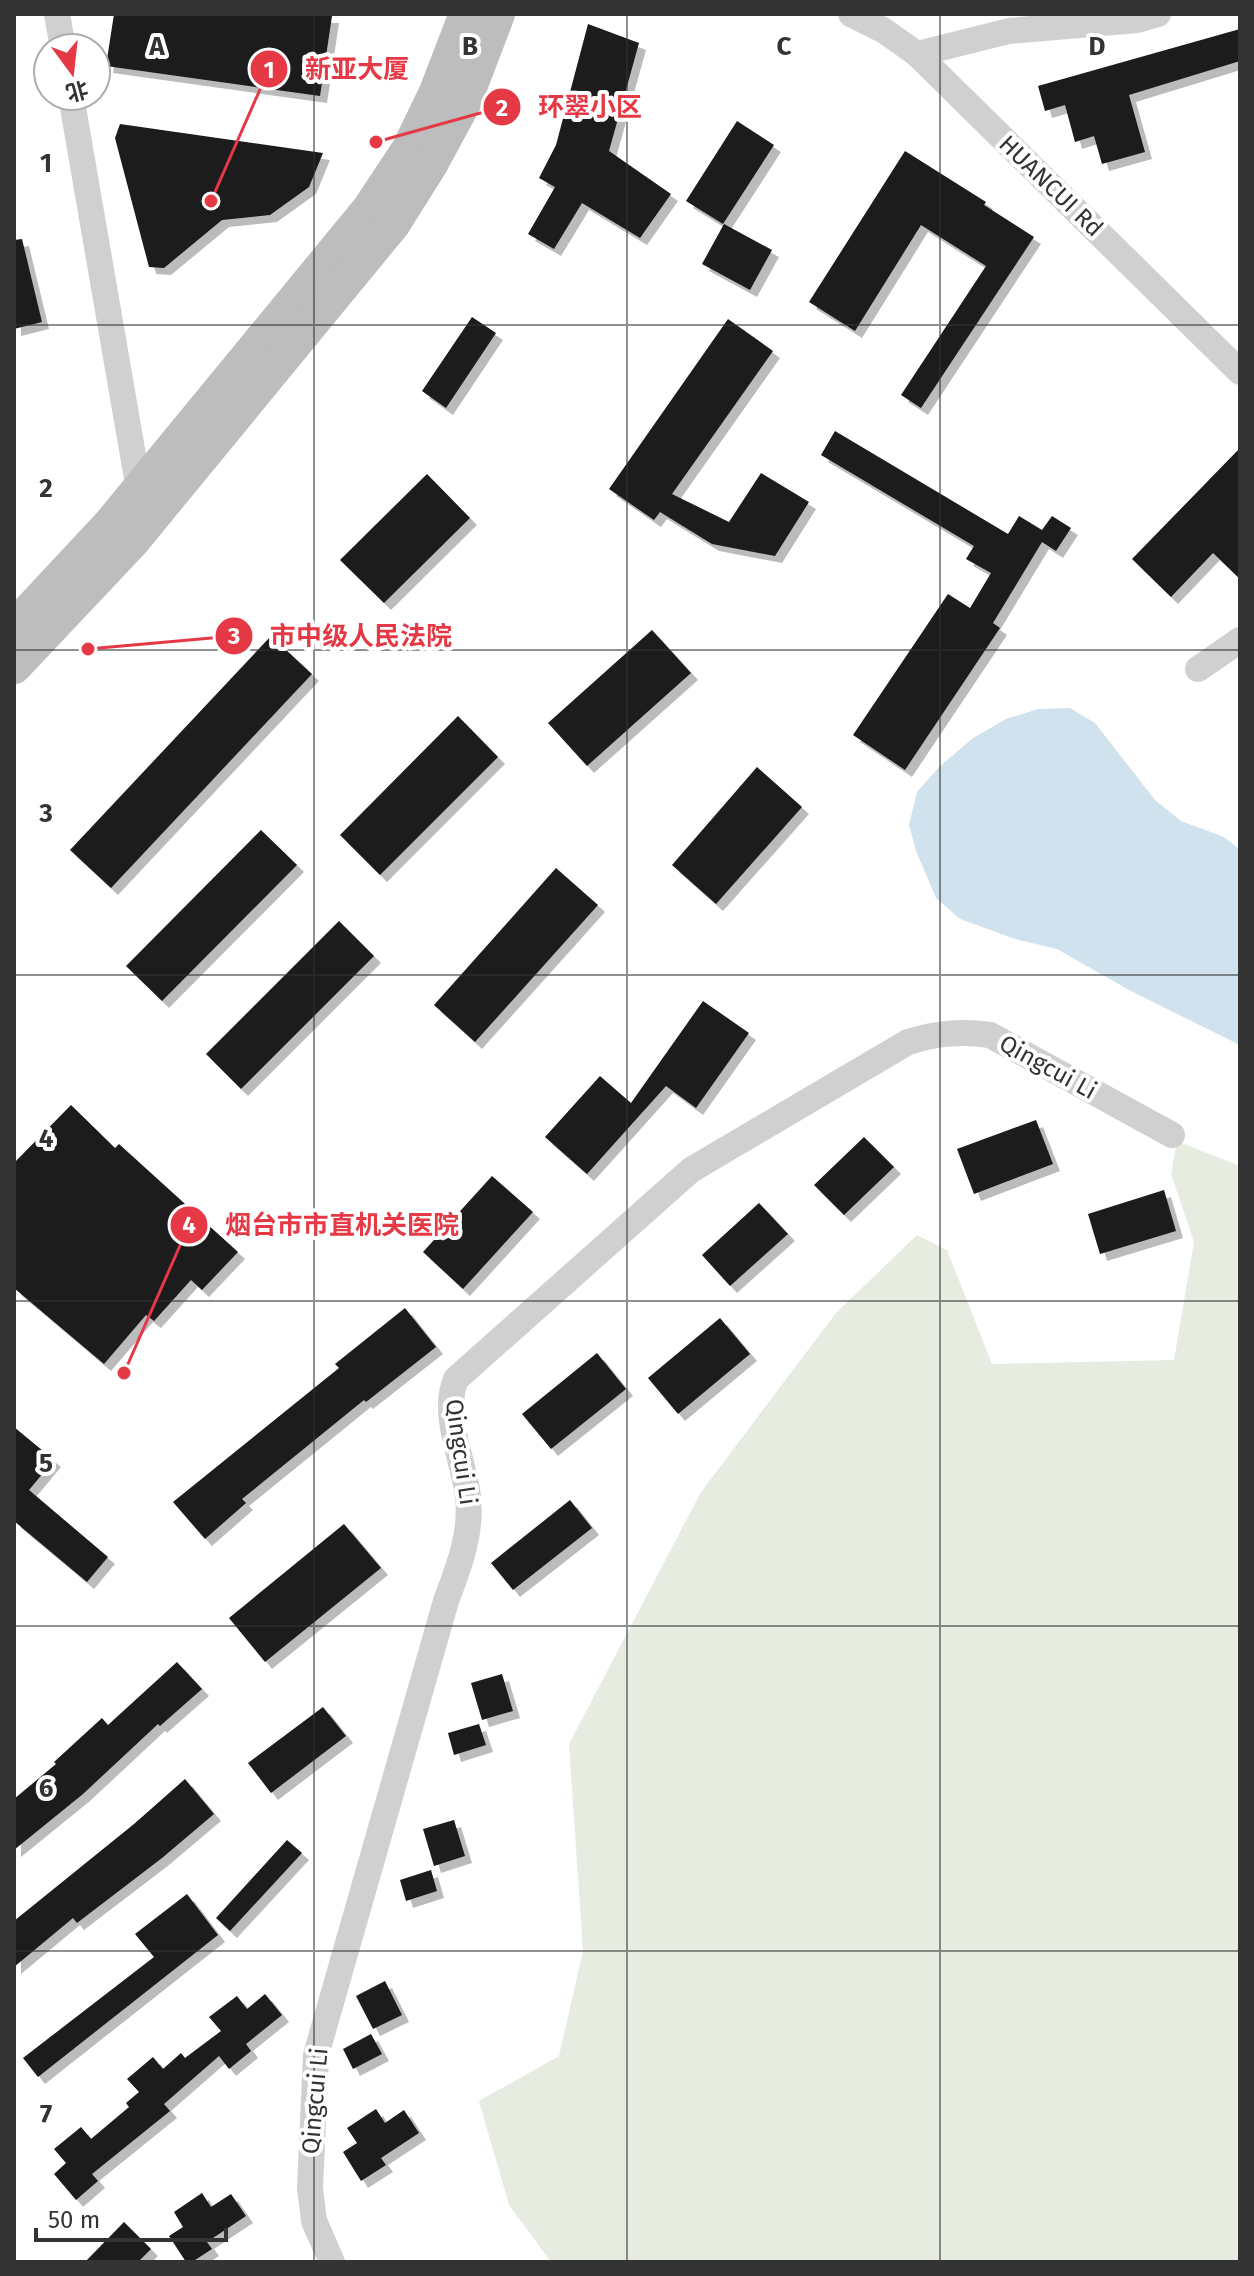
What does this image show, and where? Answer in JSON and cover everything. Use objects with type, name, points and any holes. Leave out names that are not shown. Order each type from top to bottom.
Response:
[{"type":"main road","points":[[14,666],[131,542],[148,499],[370,209],[409,150],[437,92],[467,14]]},
{"type":"main road","points":[[14,628],[111,524],[148,499],[393,223],[463,103],[497,14]]},
{"type":"street","name":"HUANCUI Rd","points":[[851,14],[883,30],[917,54],[1240,372]]},
{"type":"street","points":[[917,54],[1009,31],[1137,20],[1158,14]]},
{"type":"street","points":[[74,112],[148,499]]},
{"type":"street","points":[[1198,669],[1240,640]]},
{"type":"street","name":"Qingcui Li","points":[[332,2262],[314,2221],[310,2188],[316,2055],[446,1601],[464,1553],[469,1523],[468,1496],[451,1408],[451,1392],[456,1379],[691,1170],[908,1042],[963,1031],[990,1035],[1172,1135]]},
{"type":"shaded area","points":[[1177,1141],[1240,1166],[1240,2262],[551,2262],[509,2205],[479,2101],[559,2056],[583,1951],[569,1744],[701,1492],[836,1313],[917,1235],[947,1250],[992,1364],[1174,1360],[1194,1242],[1171,1174]]},
{"type":"water","points":[[1070,708],[1095,723],[1155,800],[1181,821],[1224,837],[1240,850],[1240,1045],[1129,990],[1057,949],[1015,939],[960,919],[936,898],[916,851],[909,825],[917,792],[939,767],[973,738],[1006,719],[1038,709]]},
{"type":"building","points":[[114,14],[332,16],[320,96],[112,67]]},
{"type":"building","points":[[588,24],[639,43],[609,151],[671,194],[640,238],[582,203],[554,249],[528,234],[555,187],[539,178],[556,145]]},
{"type":"building","points":[[1240,29],[1240,61],[1129,95],[1145,152],[1102,164],[1094,136],[1075,142],[1065,105],[1045,111],[1038,86]]},
{"type":"building","points":[[737,121],[774,145],[723,224],[686,201]]},
{"type":"building","points":[[120,124],[323,153],[309,187],[270,215],[222,220],[164,268],[149,267],[115,138]]},
{"type":"building","points":[[905,151],[986,202],[984,205],[1034,237],[921,408],[901,395],[986,266],[921,225],[855,331],[809,302]]},
{"type":"building","points":[[724,224],[772,250],[750,290],[702,264]]},
{"type":"building","points":[[22,239],[42,322],[14,329],[14,240]]},
{"type":"building","points":[[472,317],[496,333],[446,408],[422,391]]},
{"type":"building","points":[[728,319],[773,351],[672,494],[729,522],[761,473],[809,502],[775,556],[712,544],[660,512],[654,520],[609,489]]},
{"type":"building","points":[[835,431],[1008,534],[1019,516],[1042,530],[1052,516],[1071,528],[1056,551],[1042,542],[993,623],[1000,628],[905,770],[853,735],[948,594],[970,608],[991,573],[966,559],[974,546],[821,455]]},
{"type":"building","points":[[1240,448],[1240,579],[1213,553],[1171,597],[1132,559]]},
{"type":"building","points":[[427,474],[470,518],[384,603],[340,560]]},
{"type":"building","points":[[652,630],[691,673],[587,766],[548,723]]},
{"type":"building","points":[[271,636],[312,674],[111,888],[70,850]]},
{"type":"building","points":[[458,716],[498,757],[380,875],[340,835]]},
{"type":"building","points":[[757,767],[802,807],[716,904],[672,865]]},
{"type":"building","points":[[261,830],[297,865],[162,1001],[126,966]]},
{"type":"building","points":[[556,868],[598,905],[475,1042],[434,1005]]},
{"type":"building","points":[[339,921],[374,956],[241,1089],[206,1054]]},
{"type":"building","points":[[703,1001],[749,1033],[696,1108],[666,1086],[587,1174],[545,1137],[600,1076],[631,1103]]},
{"type":"building","points":[[71,1105],[115,1148],[119,1144],[238,1252],[202,1290],[191,1280],[154,1321],[146,1315],[104,1364],[14,1288],[14,1163]]},
{"type":"building","points":[[1036,1120],[1053,1164],[974,1194],[957,1149]]},
{"type":"building","points":[[864,1137],[894,1167],[844,1215],[814,1185]]},
{"type":"building","points":[[492,1176],[533,1212],[463,1289],[423,1252]]},
{"type":"building","points":[[1164,1190],[1176,1231],[1100,1254],[1088,1214]]},
{"type":"building","points":[[759,1203],[788,1234],[730,1286],[702,1255]]},
{"type":"building","points":[[405,1308],[436,1347],[366,1402],[364,1400],[242,1499],[246,1503],[205,1539],[173,1502],[339,1368],[335,1364]]},
{"type":"building","points":[[720,1318],[750,1354],[678,1414],[648,1378]]},
{"type":"building","points":[[597,1353],[626,1389],[551,1449],[522,1414]]},
{"type":"building","points":[[14,1427],[54,1460],[29,1490],[108,1557],[87,1582],[14,1521]]},
{"type":"building","points":[[570,1500],[592,1528],[513,1590],[491,1563]]},
{"type":"building","points":[[344,1524],[381,1568],[265,1662],[229,1618]]},
{"type":"building","points":[[177,1662],[202,1689],[14,1850],[14,1799],[56,1764],[54,1762],[102,1718],[108,1725]]},
{"type":"building","points":[[502,1674],[513,1711],[482,1720],[471,1683]]},
{"type":"building","points":[[323,1707],[346,1736],[271,1793],[248,1763]]},
{"type":"building","points":[[479,1724],[486,1745],[454,1755],[448,1733]]},
{"type":"building","points":[[185,1779],[214,1814],[162,1858],[77,1923],[73,1918],[14,1967],[14,1921]]},
{"type":"building","points":[[454,1820],[465,1856],[434,1866],[423,1829]]},
{"type":"building","points":[[287,1840],[302,1853],[230,1931],[216,1918]]},
{"type":"building","points":[[431,1870],[437,1891],[406,1901],[400,1880]]},
{"type":"building","points":[[187,1894],[218,1935],[38,2077],[23,2058],[154,1957],[135,1934]]},
{"type":"building","points":[[385,1981],[402,2015],[373,2029],[356,1996]]},
{"type":"building","points":[[265,1994],[282,2015],[246,2044],[251,2051],[229,2069],[219,2056],[164,2104],[170,2111],[92,2174],[98,2181],[76,2200],[54,2174],[66,2163],[54,2149],[81,2127],[91,2139],[129,2107],[126,2103],[139,2092],[127,2079],[153,2057],[163,2069],[181,2053],[185,2058],[221,2031],[209,2017],[237,1996],[247,2009]]},
{"type":"building","points":[[371,2034],[382,2054],[353,2069],[343,2049]]},
{"type":"building","points":[[376,2109],[385,2123],[404,2110],[419,2133],[381,2158],[386,2165],[361,2181],[343,2152],[357,2143],[347,2128]]},
{"type":"building","points":[[202,2193],[211,2207],[231,2194],[246,2216],[207,2242],[212,2249],[192,2262],[186,2262],[169,2236],[183,2227],[174,2212]]},
{"type":"building","points":[[124,2222],[151,2249],[138,2262],[85,2262]]},
{"type":"place","name":"环翠小区","points":[[376,142]]},
{"type":"place","name":"新亚大厦","points":[[211,201]]},
{"type":"place","name":"市中级人民法院","points":[[88,649]]},
{"type":"place","name":"烟台市市直机关医院","points":[[124,1373]]}]
